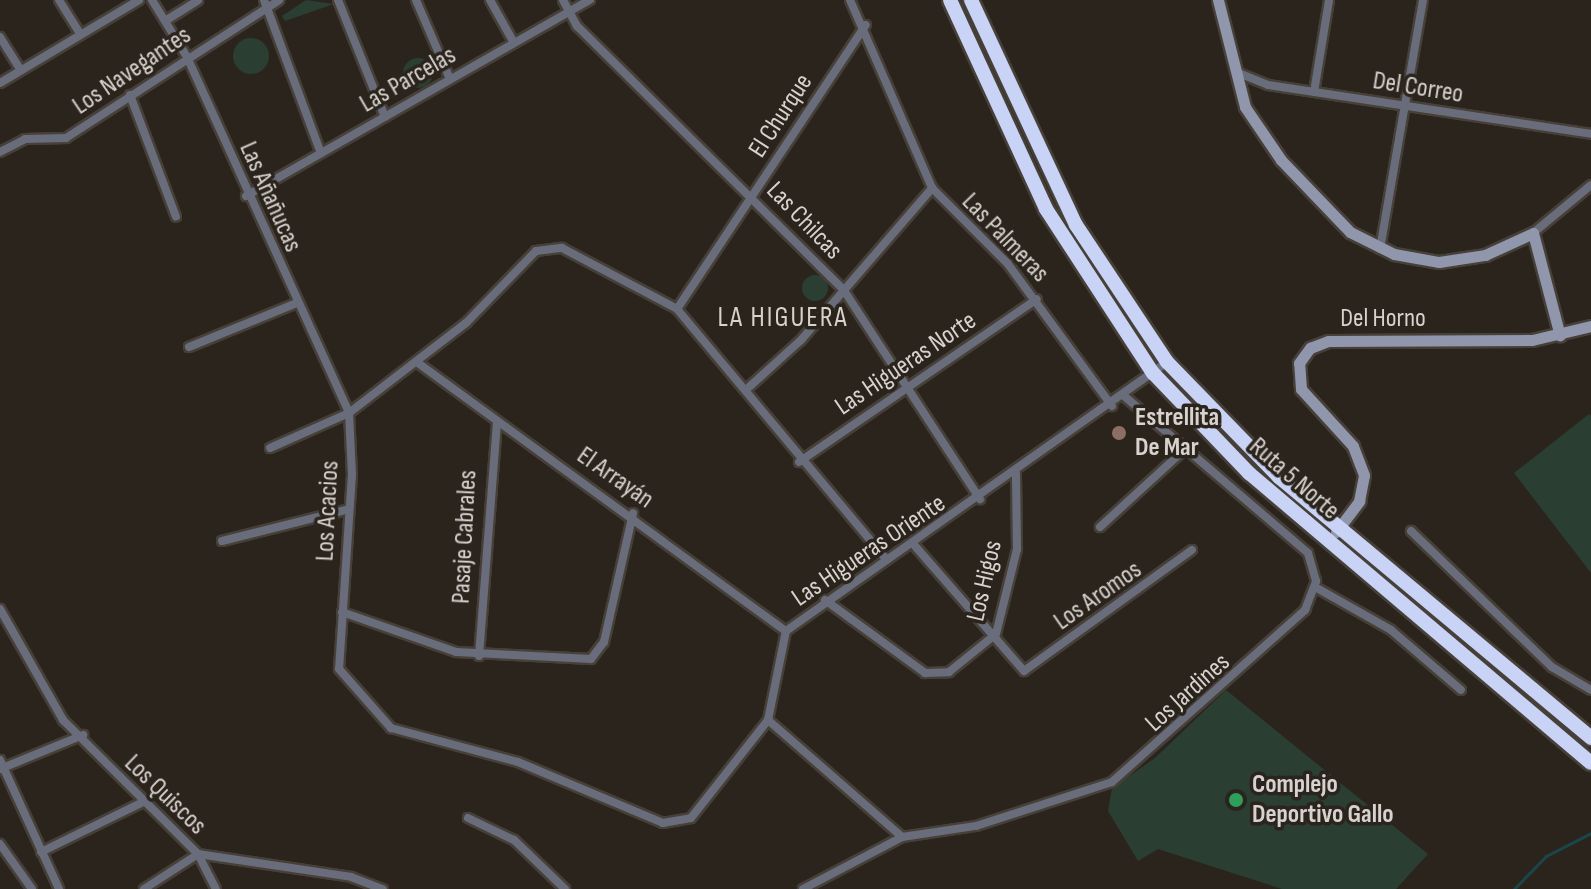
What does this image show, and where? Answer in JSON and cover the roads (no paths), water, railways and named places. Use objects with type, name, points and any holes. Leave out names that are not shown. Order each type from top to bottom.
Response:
[{"type":"highway","name":"Ruta 5 Norte","points":[[950,0],[1056,228],[1153,373],[1235,460],[1591,763]]},
{"type":"highway","name":"Ruta 5 Norte","points":[[971,0],[1076,225],[1167,362],[1240,441],[1591,738]]},
{"type":"street","points":[[59,0],[80,34]]},
{"type":"street","points":[[0,83],[139,0]]},
{"type":"street","name":"Las Añañucas","points":[[152,0],[187,57],[246,196],[349,413]]},
{"type":"street","points":[[165,21],[198,0]]},
{"type":"street","name":"Los Navegantes","points":[[0,152],[25,139],[66,138],[266,3],[279,0]]},
{"type":"street","points":[[338,0],[385,117]]},
{"type":"street","points":[[416,0],[450,79]]},
{"type":"street","points":[[490,0],[514,43]]},
{"type":"street","name":"Las Chilcas","points":[[563,0],[569,11],[843,289],[904,390],[980,499]]},
{"type":"street","name":"Las Parcelas","points":[[246,196],[590,0]]},
{"type":"street","name":"Las Palmeras","points":[[850,0],[866,25],[932,188],[1037,299],[1112,406]]},
{"type":"street","points":[[1218,0],[1241,74],[1240,97],[1281,160],[1350,232],[1380,249],[1454,261],[1533,233],[1591,185]]},
{"type":"street","points":[[1314,92],[1329,0]]},
{"type":"street","points":[[1380,249],[1407,107],[1423,0]]},
{"type":"street","points":[[266,3],[321,153]]},
{"type":"street","name":"El Churque","points":[[677,309],[866,25]]},
{"type":"street","points":[[0,37],[21,70]]},
{"type":"street","name":"Del Correo","points":[[1241,74],[1314,92],[1591,134]]},
{"type":"street","points":[[130,95],[176,217]]},
{"type":"street","points":[[749,387],[843,289],[932,188]]},
{"type":"street","points":[[1533,233],[1560,336]]},
{"type":"street","points":[[270,448],[349,413],[418,363],[512,272],[549,248],[575,252],[677,309],[749,387],[799,462],[887,560]]},
{"type":"street","name":"Las Higueras Norte","points":[[799,462],[1037,299]]},
{"type":"street","points":[[189,347],[297,303]]},
{"type":"street","name":"Del Horno","points":[[1329,542],[1359,501],[1363,468],[1353,446],[1301,389],[1299,363],[1310,348],[1328,341],[1560,336],[1591,326]]},
{"type":"street","name":"Las Higueras Oriente","points":[[342,612],[340,675],[384,725],[518,762],[663,823],[702,809],[768,720],[786,631],[825,600],[887,560],[915,546],[1112,406],[1167,362]]},
{"type":"street","name":"El Arrayán","points":[[418,363],[497,422],[633,513],[786,631]]},
{"type":"street","points":[[1124,396],[1184,450],[1304,548],[1315,587],[1391,630],[1461,690]]},
{"type":"street","name":"Los Acacios","points":[[342,612],[349,509],[349,413]]},
{"type":"street","name":"Pasaje Cabrales","points":[[479,656],[497,422]]},
{"type":"street","points":[[1100,527],[1184,450]]},
{"type":"street","name":"Los Higos","points":[[825,600],[929,675],[949,672],[996,634],[1017,549],[1016,473]]},
{"type":"street","points":[[222,541],[349,509]]},
{"type":"street","points":[[342,612],[413,641],[479,656],[596,657],[633,513]]},
{"type":"street","points":[[1411,531],[1542,659],[1591,690]]},
{"type":"street","points":[[915,546],[971,617],[996,634]]},
{"type":"street","name":"Los Aromos","points":[[996,634],[1024,671],[1192,550]]},
{"type":"street","name":"Los Jardines","points":[[803,889],[902,837],[976,826],[1112,782],[1290,628],[1315,587]]},
{"type":"street","name":"Los Quiscos","points":[[0,609],[63,720],[83,735],[117,782],[198,854],[351,877],[383,889]]},
{"type":"street","points":[[768,720],[902,837]]},
{"type":"street","points":[[59,889],[1,766],[83,735]]},
{"type":"street","points":[[41,852],[143,802]]},
{"type":"street","points":[[468,818],[514,840],[565,889]]},
{"type":"street","points":[[0,844],[32,889]]},
{"type":"street","points":[[150,888],[198,854],[216,889]]},
{"type":"waterway","points":[[1514,889],[1546,856],[1591,833]]},
{"type":"place","name":"Estrellita De Mar","points":[[1119,433]]},
{"type":"place","name":"Complejo Deportivo Gallo","points":[[1236,800]]},
{"type":"district","name":"LA HIGUERA","points":[[783,318]]}]
